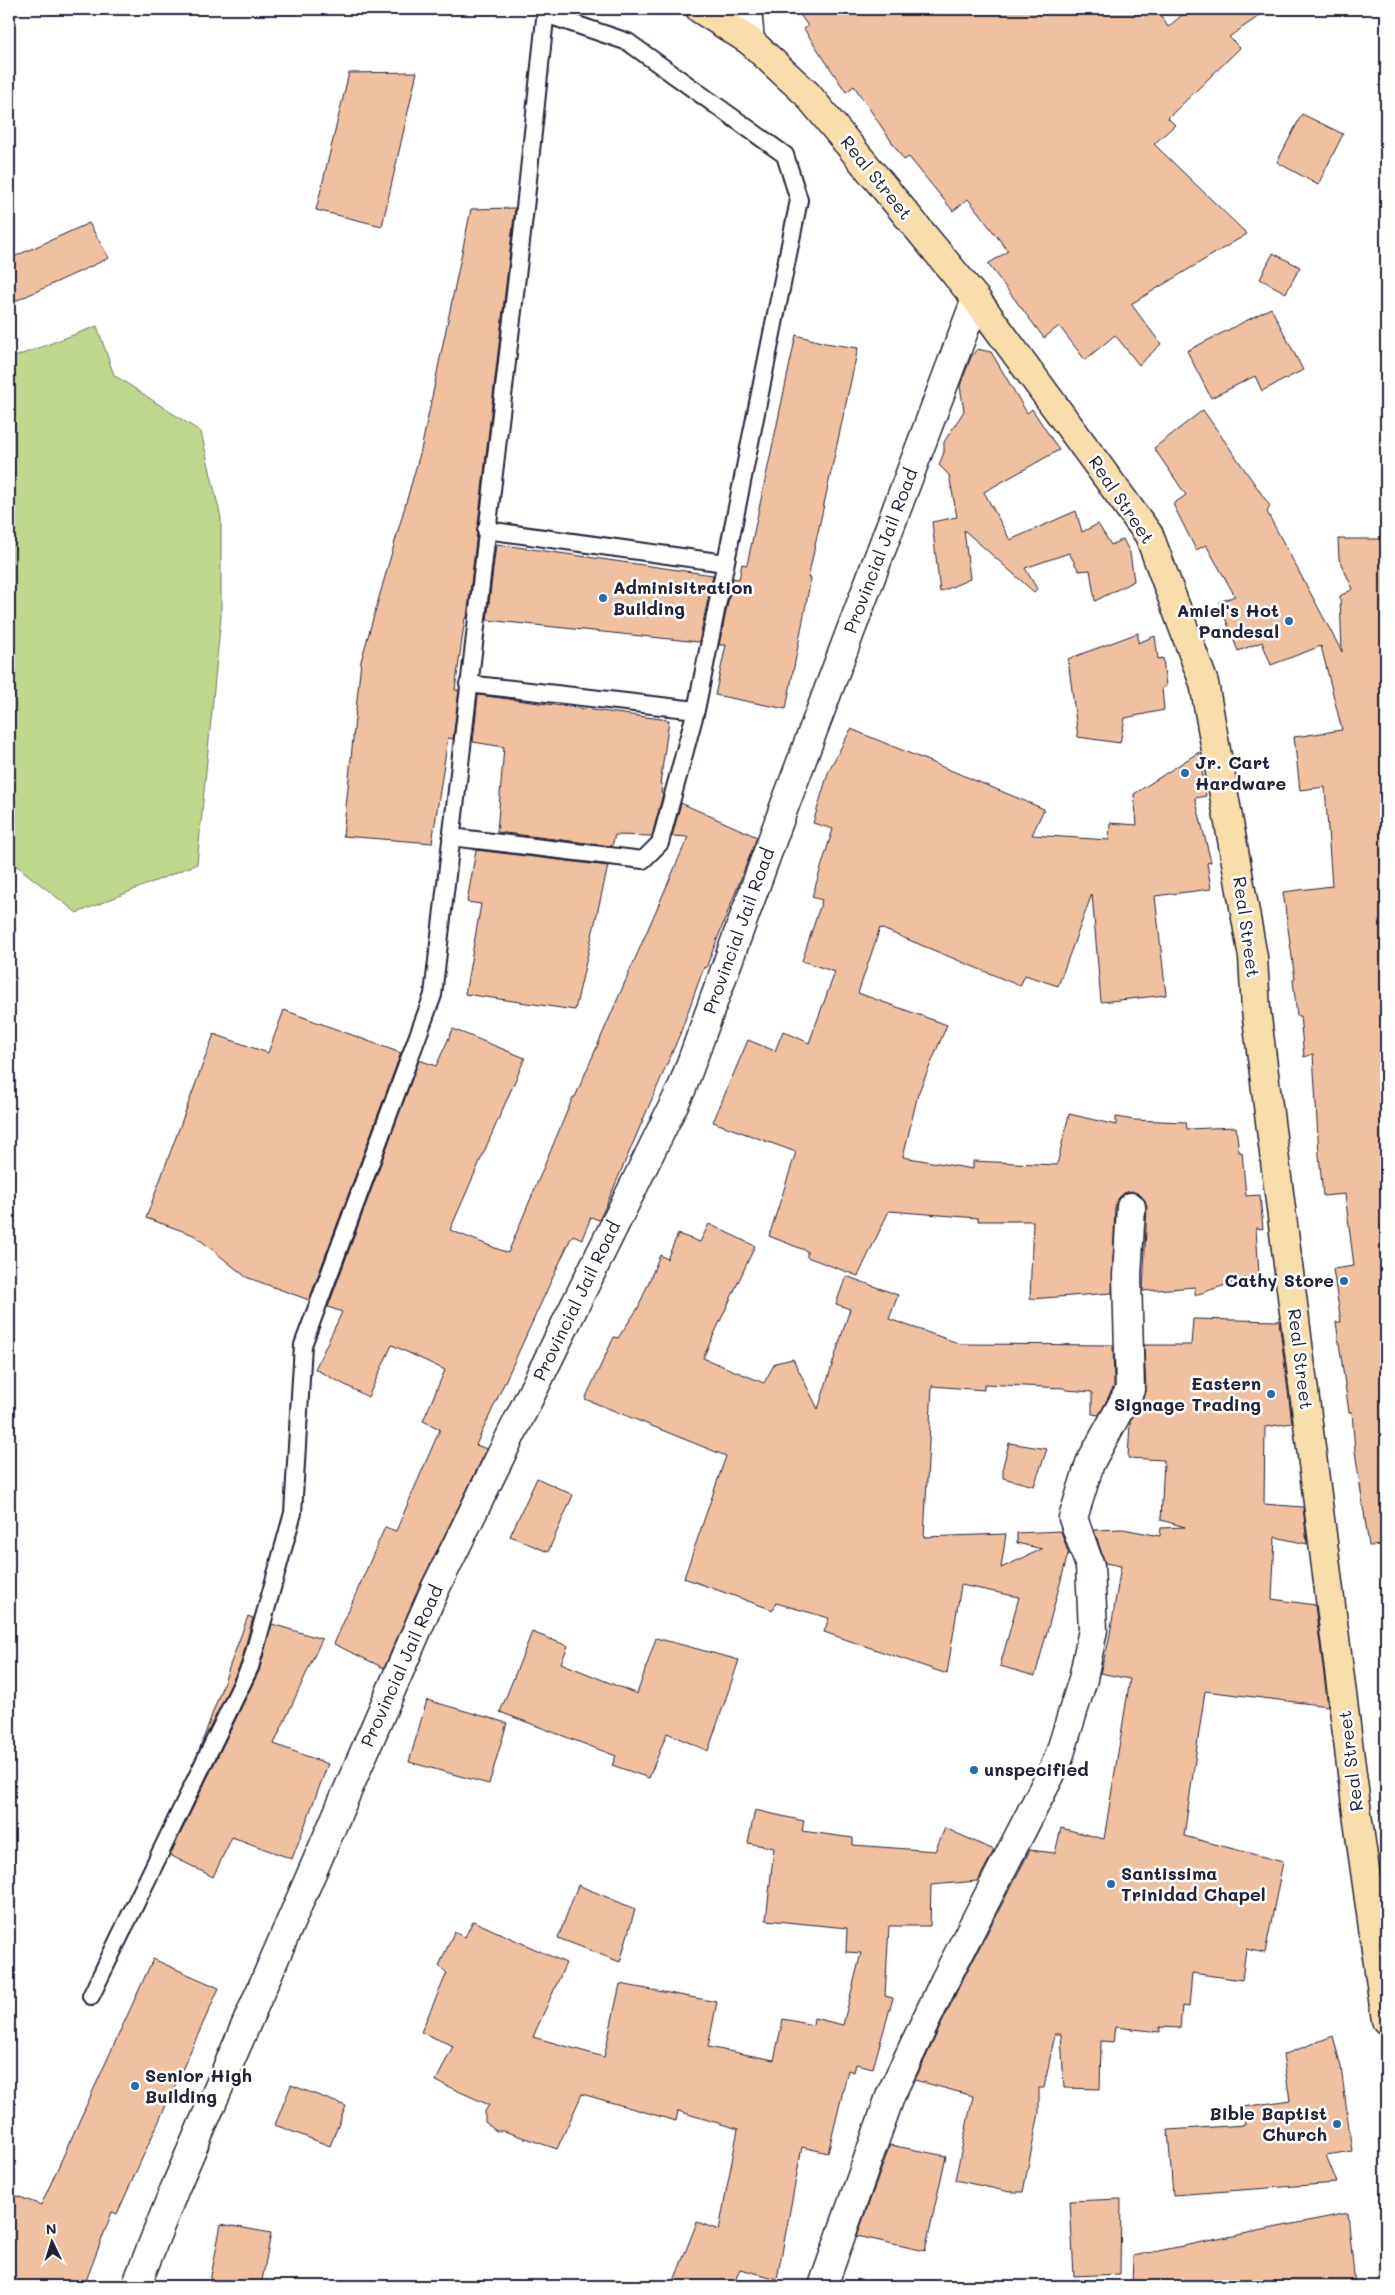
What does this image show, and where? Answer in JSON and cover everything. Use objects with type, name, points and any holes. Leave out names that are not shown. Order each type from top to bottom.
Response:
[{"type":"main road","name":"Real Street","points":[[700,9],[750,40],[807,94],[976,299],[1149,535],[1204,683],[1253,957],[1257,1020],[1358,1821],[1386,2020]]},
{"type":"street","points":[[746,9],[750,40]]},
{"type":"street","name":"Provincial Jail Road","points":[[136,2286],[178,2179],[435,1589],[682,1088],[783,810],[976,299]]},
{"type":"street","points":[[823,2286],[891,2094],[945,1980],[1058,1760],[1083,1679],[1093,1630],[1090,1566],[1073,1518],[1090,1463],[1130,1390],[1126,1276],[1131,1207]]},
{"type":"lane","points":[[90,1996],[250,1667],[293,1513],[303,1346],[433,995],[468,684],[486,530],[525,208],[545,11],[628,42],[785,155],[799,200],[696,710],[660,843],[643,860],[451,837]]},
{"type":"lane","points":[[486,530],[725,563]]},
{"type":"lane","points":[[468,684],[696,710]]},
{"type":"green space","points":[[97,326],[114,375],[201,432],[221,518],[221,617],[197,864],[77,913],[9,860],[9,359]]},
{"type":"building","points":[[796,9],[1157,9],[1168,27],[1189,9],[1269,9],[1229,37],[1240,48],[1168,118],[1175,125],[1154,144],[1247,234],[1131,304],[1161,344],[1139,365],[1115,335],[1085,360],[1059,326],[1044,338],[988,264],[1008,251],[968,199],[953,211],[909,157],[904,160],[854,86],[846,92],[804,29],[808,26]]},
{"type":"building","points":[[417,72],[382,226],[316,210],[349,73]]},
{"type":"building","points":[[1302,114],[1343,134],[1318,185],[1277,162]]},
{"type":"building","points":[[515,208],[467,618],[465,618],[455,690],[459,690],[453,739],[448,738],[432,843],[343,836],[361,661],[421,450],[471,209]]},
{"type":"building","points":[[89,223],[109,258],[9,304],[9,259]]},
{"type":"building","points":[[1273,253],[1300,267],[1286,293],[1260,279]]},
{"type":"building","points":[[1271,308],[1303,370],[1262,391],[1255,376],[1211,398],[1187,351]]},
{"type":"building","points":[[796,335],[825,343],[858,348],[808,578],[811,578],[786,709],[715,695],[726,645],[719,645],[733,578],[739,579],[742,564],[747,565]]},
{"type":"building","points":[[977,349],[991,352],[1027,413],[1032,409],[1059,450],[984,492],[1010,540],[1076,511],[1082,532],[1098,524],[1111,545],[1123,539],[1130,553],[1134,581],[1095,601],[1090,570],[1079,571],[1069,553],[1025,568],[1037,589],[1034,592],[964,530],[970,579],[940,592],[932,522],[957,517],[949,475],[939,465],[944,452],[944,442],[964,411],[960,386],[971,357]]},
{"type":"building","points":[[1203,410],[1270,506],[1267,512],[1342,652],[1340,596],[1353,589],[1339,559],[1338,539],[1386,539],[1386,1311],[1381,1312],[1386,1373],[1386,1545],[1369,1546],[1355,1451],[1352,1412],[1349,1412],[1336,1322],[1341,1322],[1333,1269],[1354,1266],[1345,1194],[1323,1196],[1313,1054],[1304,1057],[1300,1016],[1297,1016],[1293,980],[1295,979],[1283,892],[1332,886],[1325,787],[1300,790],[1294,737],[1342,730],[1321,646],[1271,665],[1262,642],[1238,651],[1219,602],[1235,596],[1206,545],[1196,550],[1173,504],[1186,495],[1154,448]]},
{"type":"building","name":"Adminisitration Building","points":[[496,544],[713,575],[699,642],[487,620]]},
{"type":"building","points":[[1138,633],[1138,643],[1155,636],[1158,659],[1163,658],[1166,686],[1162,688],[1164,710],[1125,718],[1120,743],[1078,737],[1068,659]]},
{"type":"building","points":[[478,695],[669,720],[660,784],[662,784],[661,793],[663,794],[652,836],[615,835],[612,846],[497,832],[504,747],[473,742]]},
{"type":"building","points":[[851,729],[1044,809],[1032,835],[1109,840],[1110,823],[1137,825],[1134,794],[1199,752],[1206,796],[1195,798],[1211,862],[1207,863],[1211,889],[1155,896],[1166,995],[1101,1002],[1092,894],[1058,986],[1025,975],[1020,986],[880,928],[858,993],[947,1025],[918,1094],[903,1157],[973,1169],[973,1161],[1057,1165],[1069,1114],[1116,1125],[1116,1117],[1134,1120],[1186,1122],[1187,1129],[1236,1127],[1239,1152],[1242,1152],[1246,1196],[1260,1195],[1263,1229],[1256,1228],[1259,1274],[1195,1295],[1195,1287],[1143,1291],[1147,1207],[1145,1200],[1139,1194],[1132,1191],[1124,1193],[1118,1199],[1115,1206],[1112,1293],[1030,1299],[1033,1221],[978,1221],[978,1218],[889,1211],[858,1276],[807,1257],[807,1251],[769,1236],[796,1152],[713,1122],[748,1040],[775,1051],[783,1031],[809,1043],[835,972],[802,961],[822,900],[812,897],[833,829],[813,823],[829,770]]},
{"type":"building","points":[[681,803],[757,837],[706,968],[704,967],[680,1034],[605,1208],[599,1220],[591,1217],[582,1239],[573,1235],[570,1240],[476,1445],[487,1449],[421,1583],[384,1668],[334,1644],[385,1527],[396,1531],[440,1429],[423,1421],[445,1370],[392,1345],[368,1397],[315,1369],[342,1312],[328,1307],[419,1060],[436,1066],[453,1029],[525,1058],[450,1230],[508,1253],[573,1097],[575,1097],[688,837],[672,836]]},
{"type":"building","points":[[476,850],[608,866],[575,1010],[465,994],[481,904],[467,902]]},
{"type":"building","points":[[284,1010],[401,1053],[309,1300],[246,1277],[194,1235],[146,1218],[214,1034],[268,1053]]},
{"type":"building","points":[[709,1224],[755,1246],[703,1358],[764,1383],[775,1363],[793,1359],[818,1409],[850,1309],[836,1304],[846,1276],[898,1295],[889,1319],[961,1344],[1113,1345],[1114,1386],[1099,1415],[1092,1414],[1092,1392],[1066,1390],[1064,1388],[984,1384],[984,1390],[932,1386],[924,1537],[1006,1534],[1001,1568],[1042,1549],[1017,1543],[1017,1533],[1061,1531],[1069,1555],[1035,1676],[1000,1666],[1019,1597],[961,1585],[947,1674],[824,1632],[829,1618],[776,1603],[773,1610],[684,1578],[726,1456],[585,1399],[614,1337],[618,1338],[638,1308],[660,1255],[667,1259],[678,1234],[700,1242]]},
{"type":"building","points":[[1193,1319],[1279,1321],[1292,1423],[1265,1427],[1264,1504],[1303,1507],[1307,1544],[1275,1537],[1272,1599],[1315,1605],[1328,1706],[1205,1691],[1184,1836],[1283,1862],[1265,1953],[1246,1949],[1242,1980],[1192,1973],[1189,2007],[1182,2006],[1180,2028],[1160,2027],[1160,2032],[1115,2027],[1113,2042],[1101,2041],[1100,2089],[1064,2088],[1061,2034],[1055,2034],[1044,2088],[1039,2088],[1039,2113],[1023,2192],[1010,2192],[955,2180],[973,2096],[915,2080],[959,1987],[1030,1850],[1055,1853],[1061,1828],[1104,1839],[1130,1679],[1100,1673],[1109,1640],[1121,1566],[1105,1563],[1094,1530],[1123,1529],[1160,1536],[1161,1528],[1185,1527],[1161,1520],[1164,1460],[1128,1458],[1130,1422],[1146,1390],[1144,1345],[1191,1345]]},
{"type":"building","points":[[1009,1443],[1047,1449],[1034,1486],[1003,1478],[1003,1466]]},
{"type":"building","points":[[537,1478],[573,1495],[548,1552],[510,1536]]},
{"type":"building","points":[[248,1616],[253,1618],[241,1663],[198,1753]]},
{"type":"building","points":[[272,1624],[322,1639],[274,1744],[328,1764],[292,1859],[232,1837],[213,1877],[170,1855],[259,1671]]},
{"type":"building","points":[[532,1632],[568,1646],[561,1663],[637,1694],[656,1638],[739,1660],[708,1751],[667,1733],[649,1778],[612,1765],[616,1756],[500,1712]]},
{"type":"building","points":[[427,1700],[507,1723],[489,1784],[409,1762]]},
{"type":"building","points":[[755,1810],[804,1821],[802,1831],[853,1838],[853,1845],[935,1851],[945,1828],[994,1850],[978,1881],[931,1885],[930,1926],[889,1926],[885,1996],[893,1998],[873,2068],[856,2064],[854,2072],[848,2070],[828,2153],[802,2147],[777,2279],[740,2269],[733,2286],[672,2286],[697,2222],[719,2230],[738,2129],[678,2111],[676,2121],[582,2094],[557,2149],[504,2131],[496,2131],[485,2122],[485,2111],[489,2105],[436,2081],[453,2046],[421,2032],[447,1973],[439,1966],[454,1932],[465,1937],[473,1921],[566,1963],[533,2037],[604,2057],[620,1984],[717,2002],[708,2047],[774,2060],[783,2019],[813,2025],[814,2018],[843,2025],[861,1953],[846,1952],[847,1928],[766,1920],[774,1848],[748,1843]]},
{"type":"building","points":[[578,1885],[635,1909],[620,1962],[558,1938]]},
{"type":"building","name":"Senior High Building","points":[[153,1959],[219,1988],[117,2214],[112,2212],[84,2286],[9,2286],[9,2193],[41,2205]]},
{"type":"building","points":[[1333,2036],[1341,2067],[1352,2151],[1326,2155],[1337,2183],[1173,2195],[1168,2130],[1245,2125],[1243,2107],[1290,2100],[1283,2055]]},
{"type":"building","points":[[291,2085],[346,2106],[330,2146],[275,2125]]},
{"type":"building","points":[[890,2145],[946,2156],[925,2251],[857,2236]]},
{"type":"building","points":[[1121,2199],[1120,2274],[1074,2276],[1070,2201]]},
{"type":"building","points":[[1348,2213],[1355,2286],[1132,2286],[1133,2256]]},
{"type":"building","points":[[221,2224],[271,2233],[261,2286],[240,2286],[210,2281]]},
{"type":"place","name":"Adminisitration Building","points":[[603,598]]},
{"type":"place","name":"Amiel's Hot Pandesal","points":[[1289,621]]},
{"type":"place","name":"Jr. Cart Hardware","points":[[1185,773]]},
{"type":"place","name":"Cathy Store","points":[[1344,1281]]},
{"type":"place","name":"Eastern Signage Trading","points":[[1271,1394]]},
{"type":"place","name":"unspecified","points":[[974,1770]]},
{"type":"place","name":"Santissima Trinidad Chapel","points":[[1111,1884]]},
{"type":"place","name":"Senior High Building","points":[[135,2086]]},
{"type":"place","name":"Bible Baptist Church","points":[[1337,2124]]}]
